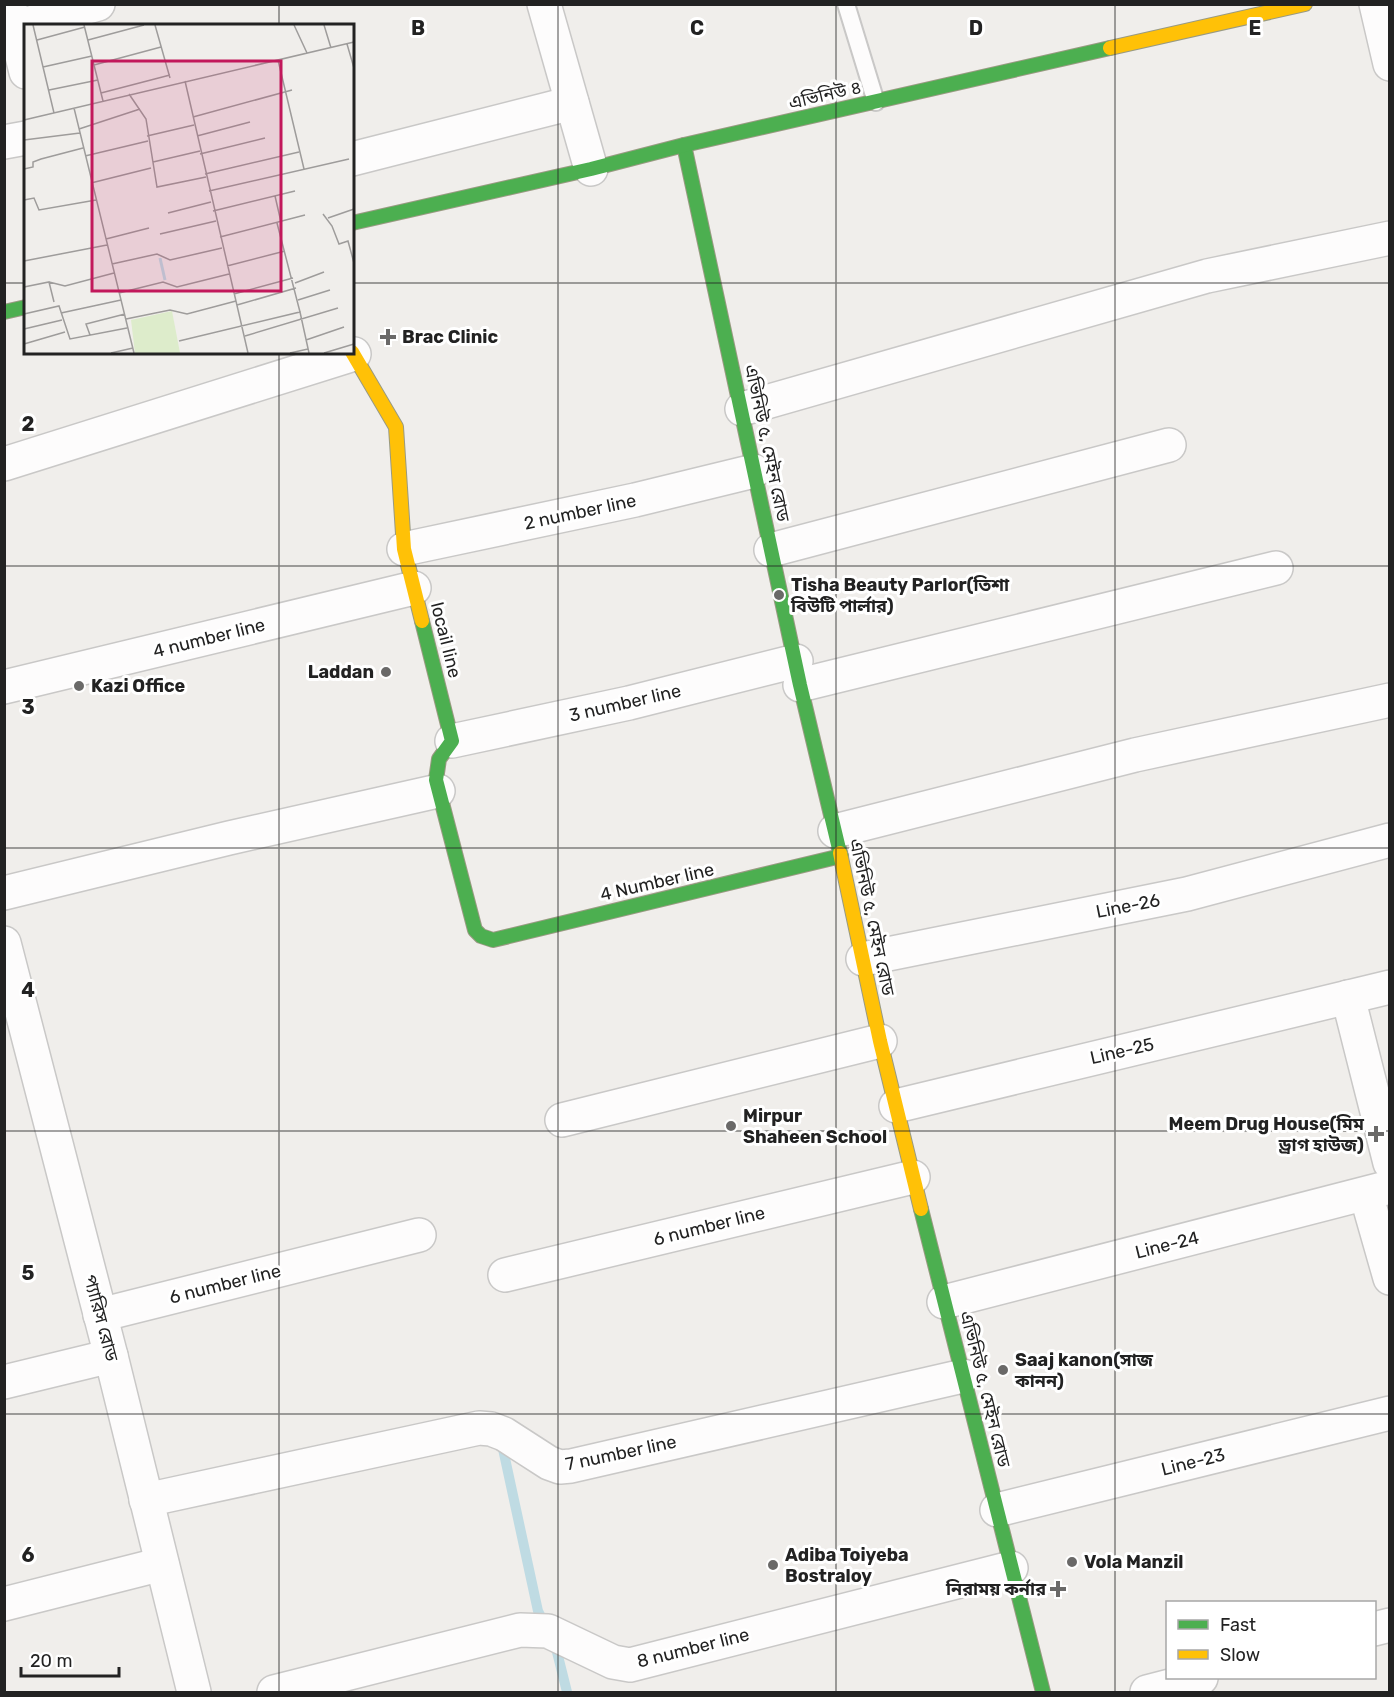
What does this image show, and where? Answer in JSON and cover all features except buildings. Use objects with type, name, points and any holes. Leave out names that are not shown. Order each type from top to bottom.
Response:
[{"type":"street","points":[[24,64],[12,16],[98,4]]},
{"type":"street","points":[[544,4],[591,169]]},
{"type":"street","name":"এভিনিউ ৪","points":[[354,223],[1305,4]]},
{"type":"street","points":[[1376,4],[1389,64]]},
{"type":"street","points":[[354,158],[572,103]]},
{"type":"street","points":[[4,142],[24,138]]},
{"type":"street","name":"এভিনিউ ৫, মেইন রোড","points":[[684,145],[880,1041],[1043,1692]]},
{"type":"street","points":[[742,409],[1207,276],[1389,238]]},
{"type":"street","points":[[4,312],[24,307]]},
{"type":"street","points":[[4,464],[350,354]]},
{"type":"street","name":"locail line","points":[[354,354],[396,427],[404,549],[453,741]]},
{"type":"street","points":[[771,550],[1169,445]]},
{"type":"street","name":"2 number line","points":[[404,549],[635,500],[754,471]]},
{"type":"street","name":"3 number line","points":[[453,741],[629,703],[798,673],[1276,568]]},
{"type":"street","name":"4 number line","points":[[4,687],[414,588]]},
{"type":"street","points":[[838,844],[1135,755],[1389,700]]},
{"type":"street","points":[[4,893],[229,838],[438,791],[437,764],[442,752],[453,741]]},
{"type":"street","name":"4 Number line","points":[[438,791],[475,930],[481,936],[493,940],[838,844]]},
{"type":"street","name":"Line-26","points":[[863,958],[1187,894],[1389,840]]},
{"type":"street","name":"প্যারিস রোড","points":[[4,943],[15,1028],[100,1315],[194,1692]]},
{"type":"street","name":"Line-25","points":[[896,1106],[1389,987]]},
{"type":"street","points":[[1348,998],[1389,1163]]},
{"type":"street","points":[[562,1120],[880,1041]]},
{"type":"street","name":"6 number line","points":[[505,1275],[913,1177]]},
{"type":"street","points":[[1378,1190],[1389,1278]]},
{"type":"street","name":"Line-24","points":[[944,1302],[1378,1190]]},
{"type":"street","name":"6 number line","points":[[100,1315],[419,1235]]},
{"type":"street","points":[[4,1383],[111,1356]]},
{"type":"street","name":"7 number line","points":[[146,1500],[479,1428],[491,1429],[504,1434],[549,1463],[560,1467],[571,1466],[963,1376]]},
{"type":"street","name":"Line-23","points":[[997,1510],[1389,1413]]},
{"type":"street","points":[[4,1604],[162,1564]]},
{"type":"street","name":"8 number line","points":[[274,1692],[520,1630],[548,1631],[613,1662],[630,1665],[1011,1568]]},
{"type":"street","points":[[1147,1692],[1194,1679]]},
{"type":"lane","points":[[846,4],[876,102]]},
{"type":"waterway","points":[[503,1449],[538,1611],[546,1627]]},
{"type":"waterway","points":[[553,1641],[567,1692]]},
{"type":"traffic: fast","points":[[354,223],[1110,48]]},
{"type":"traffic: fast","points":[[684,145],[800,685],[840,853]]},
{"type":"traffic: fast","points":[[4,312],[24,307]]},
{"type":"traffic: fast","points":[[422,621],[452,741],[439,759],[436,780],[475,930],[481,936],[493,940],[841,856]]},
{"type":"traffic: fast","points":[[921,1209],[1043,1692]]},
{"type":"traffic: slow","points":[[1110,48],[1305,4]]},
{"type":"traffic: slow","points":[[353,354],[396,427],[404,549],[422,621]]},
{"type":"traffic: slow","points":[[840,853],[880,1041],[921,1209]]},
{"type":"place","name":"Brac Clinic","points":[[388,337]]},
{"type":"place","name":"Tisha Beauty Parlor(তিশা বিউটি পার্লার)","points":[[779,595]]},
{"type":"place","name":"Laddan","points":[[386,672]]},
{"type":"place","name":"Kazi Office","points":[[79,686]]},
{"type":"place","name":"Mirpur Shaheen School","points":[[731,1126]]},
{"type":"place","name":"Meem Drug House(মিম ড্রাগ হাউজ)","points":[[1376,1134]]},
{"type":"place","name":"Saaj kanon(সাজ কানন)","points":[[1003,1370]]},
{"type":"place","name":"Vola Manzil","points":[[1072,1562]]},
{"type":"place","name":"Adiba Toiyeba Bostraloy","points":[[773,1565]]},
{"type":"place","name":"নিরাময় কর্নার","points":[[1058,1589]]}]
